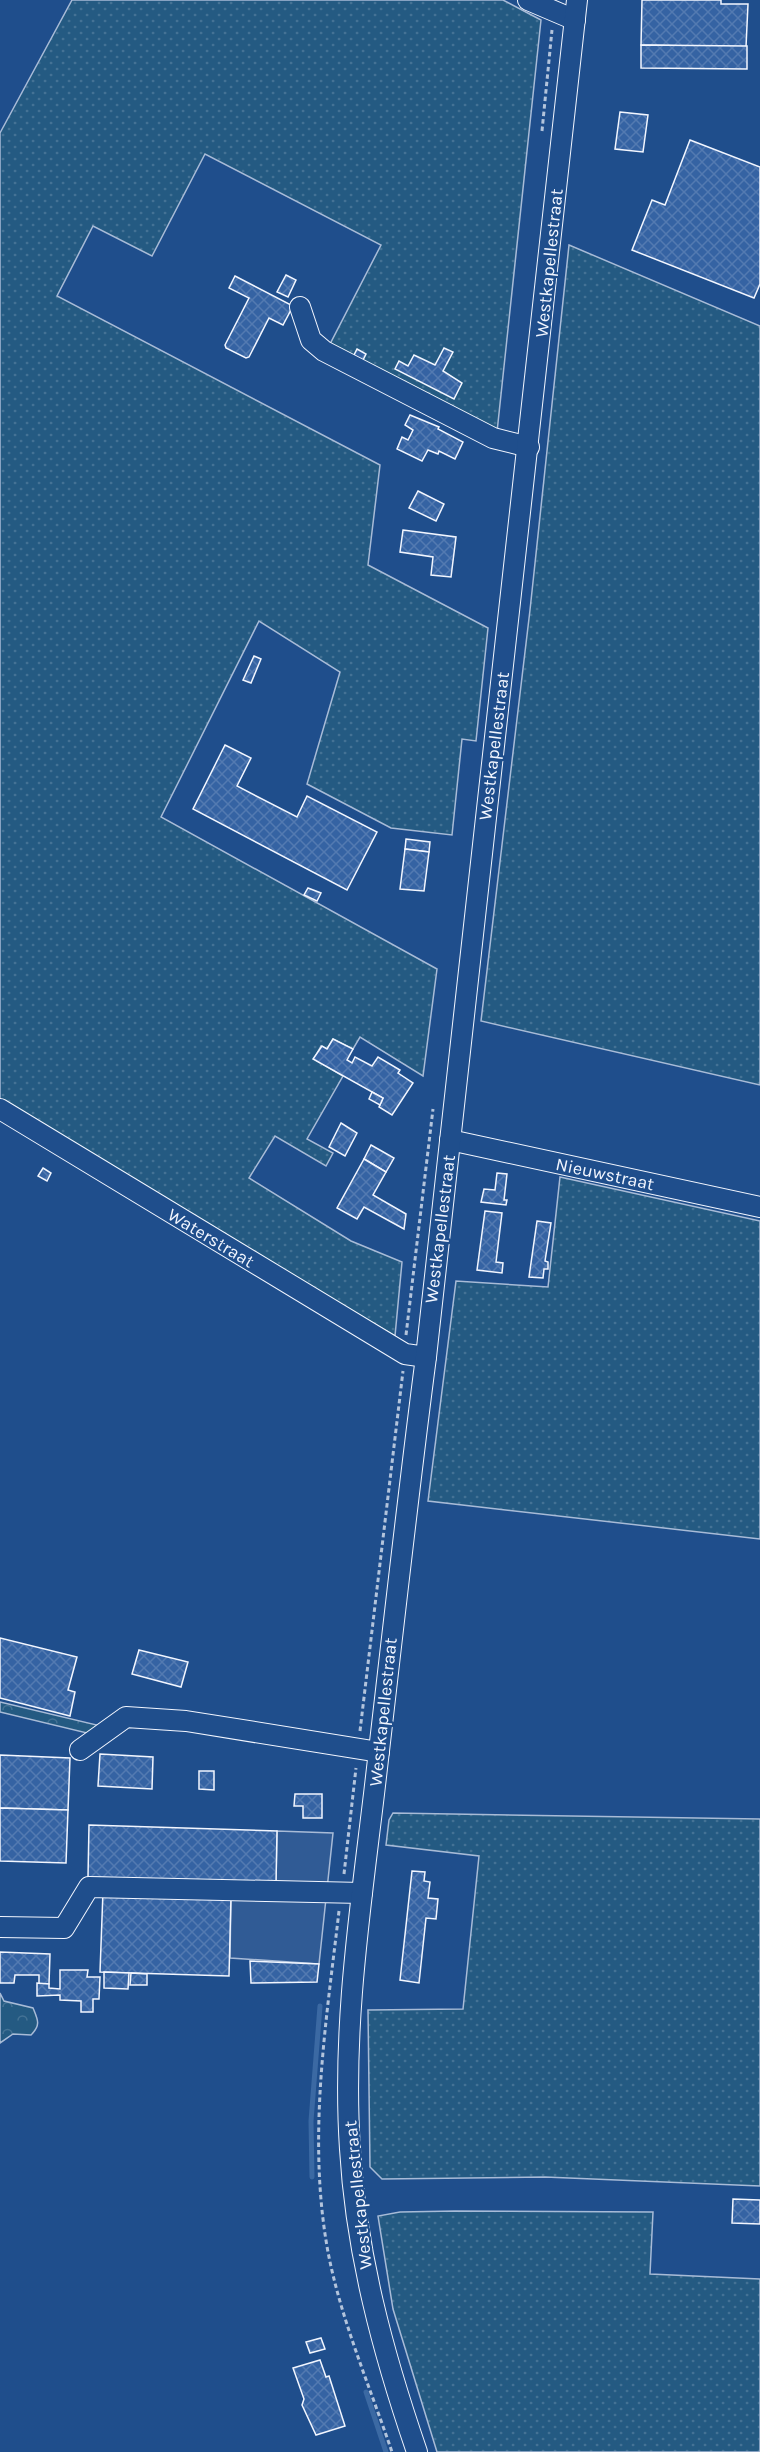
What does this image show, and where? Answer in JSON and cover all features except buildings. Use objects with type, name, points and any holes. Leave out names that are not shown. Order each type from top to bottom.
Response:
[{"type":"street","points":[[528,0],[575,20]]},
{"type":"street","name":"Westkapellestraat","points":[[417,2452],[387,2362],[370,2292],[357,2221],[350,2149],[349,2038],[362,1893],[426,1357],[577,0]]},
{"type":"street","points":[[300,307],[311,340],[324,351],[493,438],[529,447]]},
{"type":"street","name":"Waterstraat","points":[[0,1109],[405,1354],[426,1357]]},
{"type":"street","name":"Nieuwstraat","points":[[450,1140],[760,1207]]},
{"type":"street","points":[[80,1750],[126,1717],[186,1721],[379,1752]]},
{"type":"street","points":[[0,1927],[64,1928],[89,1887],[362,1893]]},
{"type":"path","points":[[405,1354],[430,1137]]},
{"type":"green space","points":[[72,0],[503,0],[541,20],[497,432],[328,348],[381,245],[205,154],[152,256],[93,226],[57,296],[380,465],[368,565],[488,628],[476,741],[462,739],[452,835],[391,828],[307,784],[340,672],[259,621],[161,817],[437,969],[423,1076],[360,1037],[353,1049],[333,1039],[327,1049],[321,1046],[314,1059],[343,1076],[307,1139],[333,1153],[326,1166],[275,1136],[249,1178],[351,1241],[402,1262],[395,1336],[0,1104],[0,133]]},
{"type":"green space","points":[[569,245],[760,326],[760,1085],[481,1021],[530,610]]},
{"type":"green space","points":[[560,1177],[760,1221],[760,1539],[428,1501],[456,1281],[548,1287]]},
{"type":"green space","points":[[0,1702],[101,1726],[91,1734],[0,1712]]},
{"type":"green space","points":[[393,1813],[760,1819],[760,2186],[545,2177],[382,2179],[370,2167],[368,2010],[463,2009],[479,1856],[386,1845],[389,1820]]},
{"type":"green space","points":[[0,1993],[4,2001],[33,2008],[38,2022],[31,2035],[13,2034],[0,2043]]},
{"type":"green space","points":[[400,2212],[653,2212],[650,2274],[760,2279],[760,2452],[437,2452],[393,2309],[378,2216]]},
{"type":"shaded area","points":[[277,1831],[333,1833],[319,1964],[230,1958],[231,1896],[276,1883]]},
{"type":"waterway","points":[[312,2177],[311,2121],[320,2006]]},
{"type":"waterway","points":[[366,2392],[386,2452]]}]
